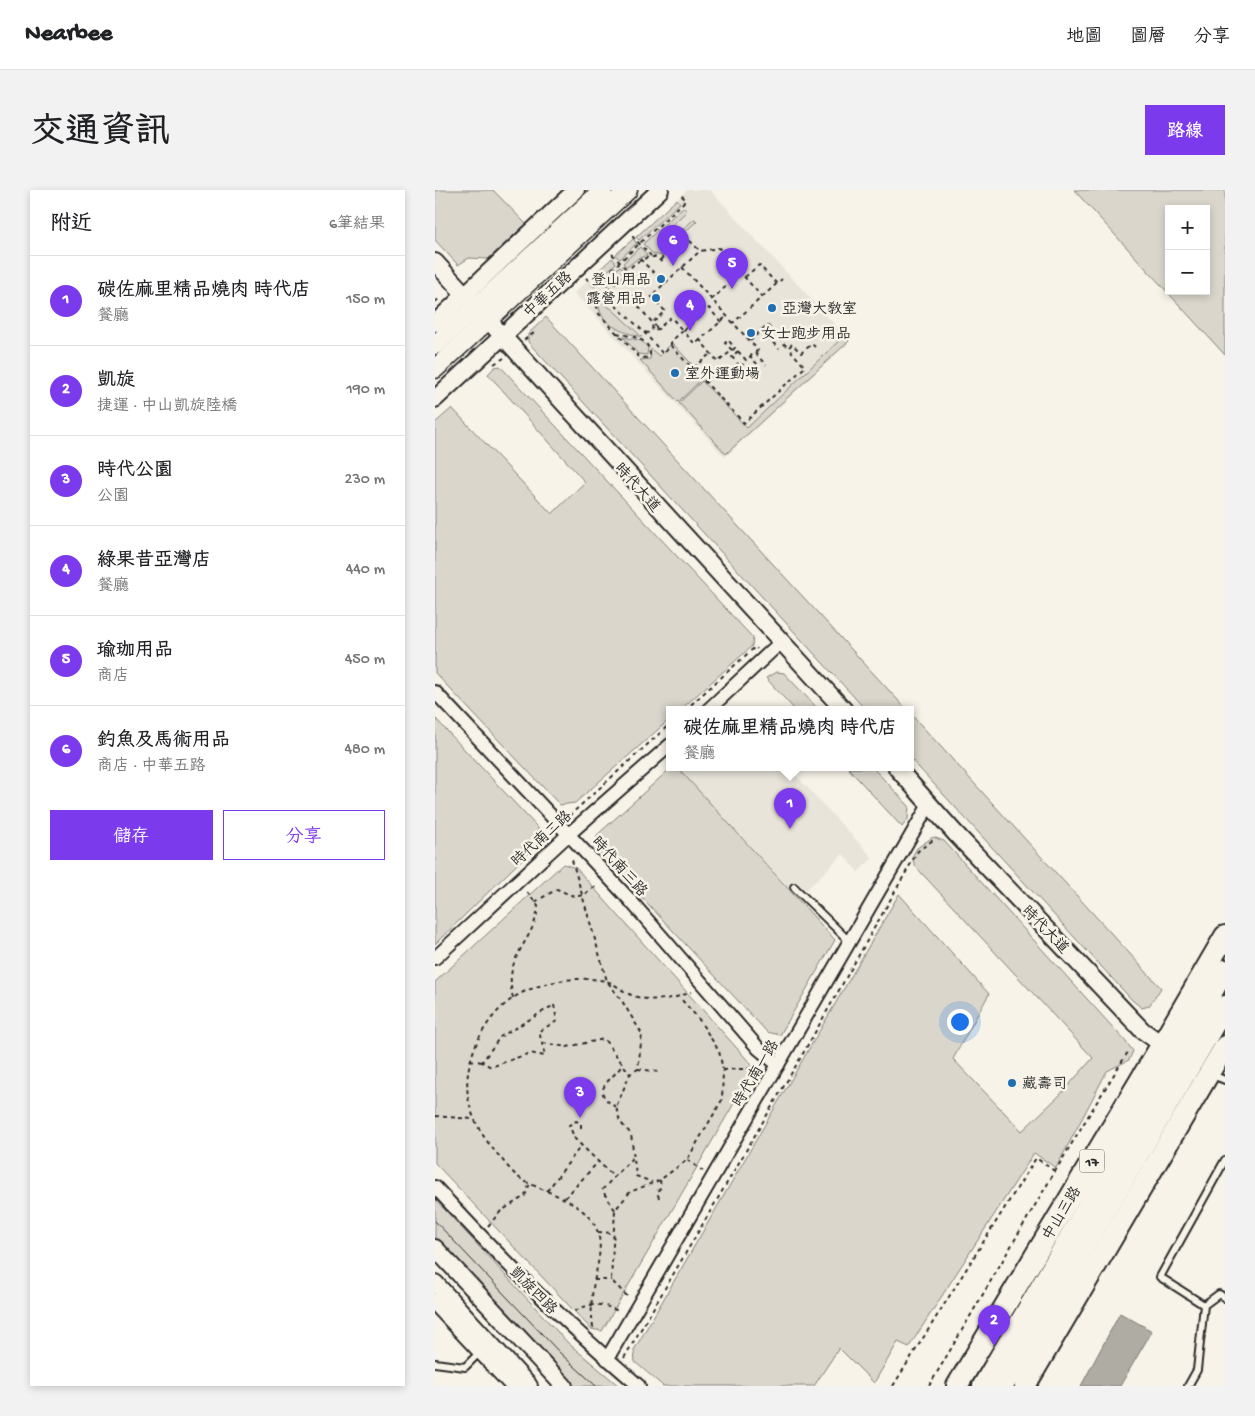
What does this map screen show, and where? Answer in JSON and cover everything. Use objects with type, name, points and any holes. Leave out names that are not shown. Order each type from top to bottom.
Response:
[{"type":"main road","name":"中華五路","points":[[435,345],[603,190]]},
{"type":"main road","name":"中華五路","points":[[435,369],[476,308],[628,190]]},
{"type":"main road","name":"中山三路","points":[[1177,1055],[1225,936]]},
{"type":"main road","name":"中山三路","points":[[1056,1278],[1225,970]]},
{"type":"main road","name":"中山三路","points":[[957,1386],[1177,1055],[1225,1006]]},
{"type":"main road","points":[[1025,1386],[1217,1077],[1225,1046]]},
{"type":"main road","name":"17","points":[[983,1386],[1056,1278]]},
{"type":"main road","name":"17","points":[[1003,1386],[1056,1278]]},
{"type":"street","name":"中華五路","points":[[435,323],[476,308],[576,190]]},
{"type":"street","name":"中華五路","points":[[435,399],[660,190]]},
{"type":"street","name":"時代大道","points":[[435,262],[840,706]]},
{"type":"street","points":[[712,706],[781,642]]},
{"type":"street","name":"時代南三路","points":[[435,692],[569,834],[759,1049],[778,1065]]},
{"type":"street","name":"時代南二路","points":[[435,958],[569,834],[666,749]]},
{"type":"street","name":"時代大道","points":[[900,771],[955,833],[1142,1030],[1177,1055],[1217,1077]]},
{"type":"street","name":"時代南一路","points":[[607,1359],[930,803]]},
{"type":"street","name":"凱旋四路","points":[[435,1187],[475,1231],[578,1334],[639,1386]]},
{"type":"street","points":[[435,1248],[564,1386]]},
{"type":"street","points":[[435,1263],[549,1386]]},
{"type":"street","points":[[435,1283],[529,1386]]},
{"type":"street","points":[[435,1302],[514,1386]]},
{"type":"lane","points":[[794,887],[850,942]]},
{"type":"lane","points":[[1204,1305],[1160,1277],[1225,1160]]},
{"type":"lane","points":[[1188,1386],[1197,1370],[1204,1305],[1219,1294],[1225,1298]]},
{"type":"lane","points":[[435,1363],[465,1367],[481,1351]]},
{"type":"path","points":[[594,286],[686,200],[679,193]]},
{"type":"path","points":[[684,235],[700,251]]},
{"type":"path","points":[[633,236],[652,257],[661,261],[668,253],[667,250]]},
{"type":"path","points":[[652,330],[653,322],[665,311],[651,296],[700,251],[719,248],[762,297]]},
{"type":"path","points":[[612,254],[627,270]]},
{"type":"path","points":[[617,334],[642,339],[649,348],[650,355],[647,358],[639,358],[617,334],[596,310],[596,303],[627,270],[641,259],[652,257]]},
{"type":"path","points":[[641,259],[665,284]]},
{"type":"path","points":[[745,277],[759,265],[777,284]]},
{"type":"path","points":[[682,268],[758,350],[741,367]]},
{"type":"path","points":[[711,300],[741,273]]},
{"type":"path","points":[[586,278],[644,332],[663,354],[671,346],[671,341],[709,308],[721,322]]},
{"type":"path","points":[[733,323],[782,279]]},
{"type":"path","points":[[635,296],[631,298],[658,328]]},
{"type":"path","points":[[644,332],[649,333],[658,328],[671,317],[695,344],[727,316]]},
{"type":"path","points":[[750,341],[767,325],[788,348],[792,344],[801,353],[812,344],[815,347]]},
{"type":"path","points":[[762,330],[779,349]]},
{"type":"path","points":[[774,344],[780,339]]},
{"type":"path","points":[[699,340],[718,362],[735,348]]},
{"type":"path","points":[[732,350],[725,343],[728,340],[746,360]]},
{"type":"path","points":[[671,346],[744,423],[805,367],[791,351]]},
{"type":"path","points":[[739,351],[732,357],[747,375],[758,364],[750,356]]},
{"type":"path","points":[[693,369],[711,353]]},
{"type":"path","points":[[755,353],[766,365]]},
{"type":"path","points":[[705,382],[712,376]]},
{"type":"path","points":[[689,706],[755,647]]},
{"type":"path","points":[[567,818],[666,728]]},
{"type":"path","points":[[622,1360],[801,1057],[918,851],[933,840]]},
{"type":"path","points":[[572,860],[607,981],[623,1001],[642,1034],[638,1069]]},
{"type":"path","points":[[535,902],[557,889],[576,898],[583,896],[596,886]]},
{"type":"path","points":[[513,998],[509,983],[513,960],[537,917],[538,906],[527,892]]},
{"type":"path","points":[[593,1329],[592,1303],[594,1280],[601,1247],[598,1232],[593,1221],[565,1198],[519,1178],[480,1133],[469,1109],[467,1078],[470,1060],[481,1031],[513,998],[529,989],[551,982],[580,978],[607,981],[630,995],[658,1000],[679,997],[691,992]]},
{"type":"path","points":[[611,1280],[615,1210],[630,1192],[660,1180],[687,1160],[722,1100],[723,1070],[719,1051],[698,1018],[679,997]]},
{"type":"path","points":[[470,1060],[482,1062],[491,1067],[530,1053],[545,1056],[539,1031],[557,1021],[554,1006],[500,1037],[482,1062]]},
{"type":"path","points":[[543,1043],[567,1047],[604,1039],[630,1074]]},
{"type":"path","points":[[929,1386],[1082,1125],[1128,1052]]},
{"type":"path","points":[[616,1107],[607,1102],[603,1092],[606,1081],[623,1064]]},
{"type":"path","points":[[723,1070],[759,1068]]},
{"type":"path","points":[[653,1182],[636,1176],[631,1134],[620,1122],[616,1107],[630,1074],[638,1069],[660,1072]]},
{"type":"path","points":[[435,1116],[474,1119]]},
{"type":"path","points":[[581,1128],[581,1123],[576,1121],[569,1125],[575,1139],[581,1146],[613,1176]]},
{"type":"path","points":[[547,1191],[581,1146]]},
{"type":"path","points":[[615,1210],[601,1190],[633,1157]]},
{"type":"path","points":[[893,1386],[1036,1158],[1056,1172]]},
{"type":"path","points":[[687,1160],[703,1171]]},
{"type":"path","points":[[565,1198],[598,1162]]},
{"type":"path","points":[[659,1198],[657,1192],[661,1187],[660,1180]]},
{"type":"path","points":[[489,1226],[501,1211],[525,1196],[530,1184]]},
{"type":"path","points":[[598,1232],[614,1233]]},
{"type":"path","points":[[594,1280],[611,1280],[627,1296]]},
{"type":"path","points":[[571,1314],[592,1303],[601,1303],[619,1311]]},
{"type":"shaded area","points":[[435,190],[493,190],[526,224],[488,259],[469,258],[458,265],[435,240]]},
{"type":"shaded area","points":[[687,190],[710,190],[850,341],[725,457],[574,293]]},
{"type":"shaded area","points":[[1074,190],[1225,190],[1225,355],[1170,295],[1210,295],[1210,205],[1165,205],[1165,289]]},
{"type":"shaded area","points":[[677,199],[680,203],[639,240],[636,237]]},
{"type":"shaded area","points":[[683,207],[687,211],[657,239],[660,243],[656,246],[664,254],[663,256],[653,254],[643,244]]},
{"type":"shaded area","points":[[694,219],[697,221],[668,247],[666,245]]},
{"type":"shaded area","points":[[633,239],[637,243],[620,259],[615,255]]},
{"type":"shaded area","points":[[640,247],[647,255],[637,259],[627,267],[623,263]]},
{"type":"shaded area","points":[[612,258],[616,263],[600,278],[595,274]]},
{"type":"shaded area","points":[[620,266],[624,270],[607,286],[604,282]]},
{"type":"shaded area","points":[[599,300],[613,310],[642,337],[620,330],[607,321],[599,308]]},
{"type":"shaded area","points":[[546,317],[903,706],[862,706],[528,342],[528,334]]},
{"type":"shaded area","points":[[844,336],[849,341],[726,454],[679,403],[702,381],[747,428]]},
{"type":"shaded area","points":[[623,337],[642,341],[648,348],[647,355],[638,354]]},
{"type":"shaded area","name":"室外運動場","points":[[672,343],[704,377],[678,402],[640,360],[650,359],[651,349],[659,356]]},
{"type":"shaded area","points":[[500,366],[753,638],[752,646],[684,706],[666,706],[666,723],[575,803],[560,805],[435,673],[435,423],[452,408],[552,514],[585,482],[488,374],[495,367]]},
{"type":"shaded area","points":[[776,672],[784,673],[815,706],[791,706],[766,678]]},
{"type":"shaded area","points":[[914,717],[1161,988],[1149,1006],[1142,1008],[1132,1000],[914,762]]},
{"type":"shaded area","points":[[435,718],[538,828],[540,842],[435,944]]},
{"type":"shaded area","points":[[668,771],[681,771],[835,940],[780,1035],[767,1032],[597,849],[597,835]]},
{"type":"shaded area","points":[[681,771],[792,771],[873,858],[858,872],[843,854],[798,898]]},
{"type":"shaded area","points":[[851,771],[876,771],[909,806],[908,819],[902,827]]},
{"type":"shaded area","points":[[933,837],[944,841],[1126,1042],[1133,1051],[1129,1060],[1107,1071],[1056,1168],[1034,1153],[909,1347],[898,1342],[874,1383],[839,1348],[814,1386],[663,1386],[635,1362],[634,1350],[899,894],[989,994],[953,1059],[1022,1131],[1059,1096],[1093,1058],[915,866],[912,857],[917,848]]},
{"type":"shaded area","points":[[563,864],[576,868],[751,1064],[751,1074],[602,1331],[591,1329],[435,1163],[435,982]]},
{"type":"shaded area","points":[[435,1199],[568,1343],[619,1386],[569,1386],[435,1243]]},
{"type":"shaded area","points":[[1120,1313],[1152,1331],[1120,1386],[1081,1386]]},
{"type":"tram line","points":[[435,1221],[560,1353],[596,1386]]},
{"type":"place","name":"釣魚及馬術用品","points":[[673,266]]},
{"type":"place","name":"登山用品","points":[[661,279]]},
{"type":"place","name":"瑜珈用品","points":[[732,289]]},
{"type":"place","name":"露營用品","points":[[656,298]]},
{"type":"place","name":"亞灣大教室","points":[[772,308]]},
{"type":"place","name":"綠果昔亞灣店","points":[[690,331]]},
{"type":"place","name":"女士跑步用品","points":[[751,333]]},
{"type":"place","name":"室外運動場","points":[[675,373]]},
{"type":"place","name":"碳佐麻里精品燒肉 時代店","points":[[790,829]]},
{"type":"place","name":"藏壽司","points":[[1012,1083]]},
{"type":"place","name":"時代公園","points":[[580,1118]]},
{"type":"place","name":"凱旋","points":[[994,1346]]}]
